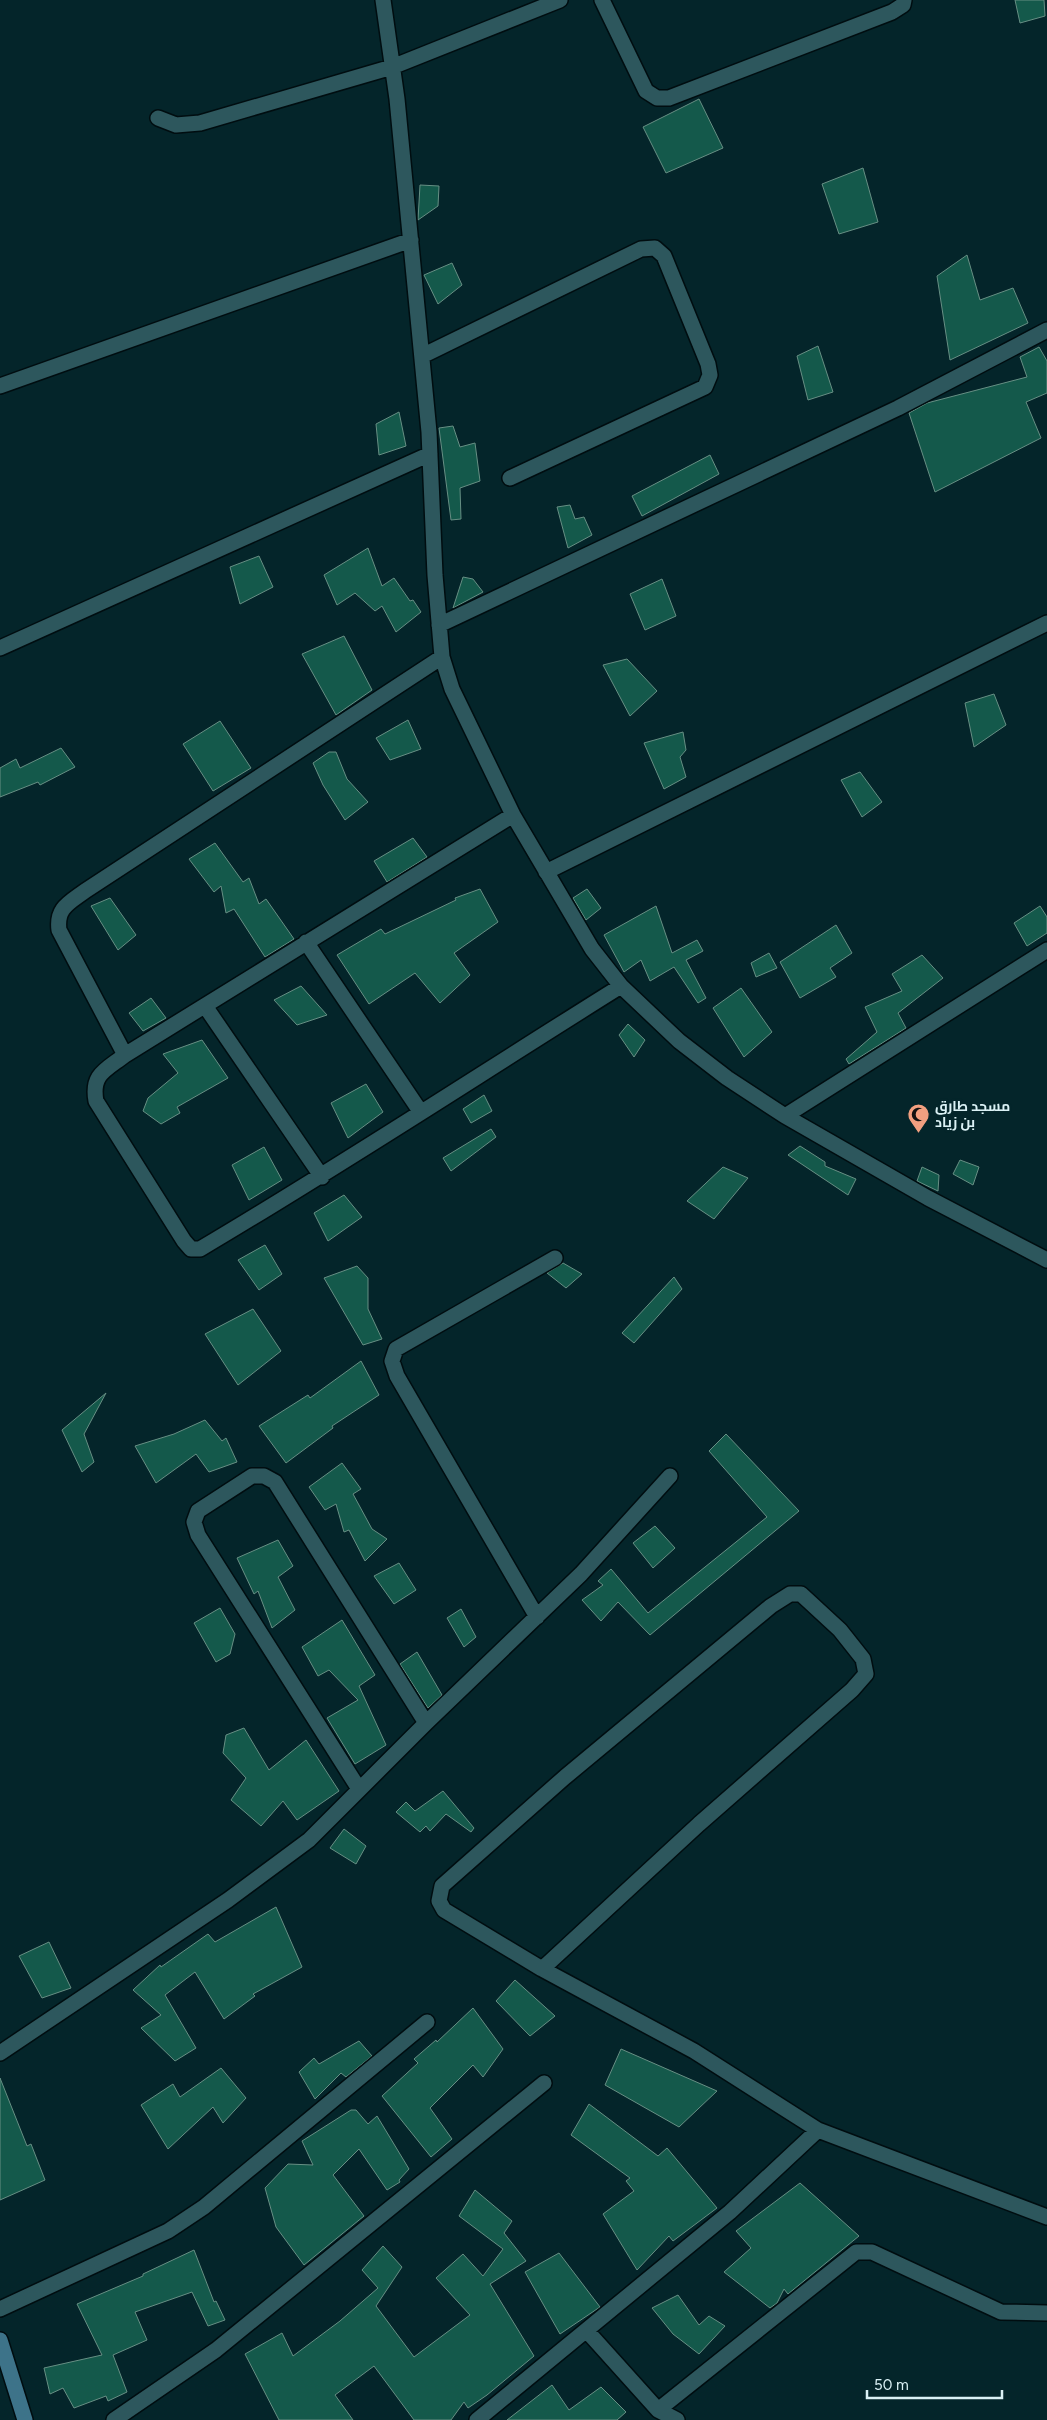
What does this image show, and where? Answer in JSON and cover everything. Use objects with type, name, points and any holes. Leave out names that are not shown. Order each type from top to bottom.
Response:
[{"type":"street","points":[[383,0],[392,67],[422,356],[442,657],[452,689],[513,815],[592,949],[621,986],[679,1041],[727,1078],[785,1116],[928,1198],[1047,1260]]},
{"type":"street","points":[[158,118],[176,125],[200,123],[392,67],[560,0]]},
{"type":"street","points":[[602,0],[646,91],[657,98],[669,98],[892,12],[903,5],[904,0]]},
{"type":"street","points":[[0,386],[410,240]]},
{"type":"street","points":[[422,356],[641,249],[654,248],[664,256],[708,364],[710,375],[705,388],[510,478]]},
{"type":"street","points":[[439,625],[898,408],[1047,330]]},
{"type":"street","points":[[0,648],[430,454]]},
{"type":"street","points":[[546,872],[1047,623]]},
{"type":"street","points":[[125,1055],[59,930],[58,918],[63,908],[85,891],[442,657]]},
{"type":"street","points":[[513,815],[125,1055],[97,1076],[94,1088],[96,1101],[191,1250],[200,1249],[322,1177],[420,1111],[621,986]]},
{"type":"street","points":[[306,942],[420,1111]]},
{"type":"street","points":[[785,1116],[1047,950]]},
{"type":"street","points":[[205,1006],[322,1177]]},
{"type":"street","points":[[537,1616],[397,1376],[392,1361],[396,1349],[555,1258]]},
{"type":"street","points":[[359,1789],[198,1534],[194,1522],[198,1512],[252,1476],[264,1476],[276,1482],[426,1723]]},
{"type":"street","points":[[0,2053],[271,1871],[309,1840],[426,1723],[581,1574],[670,1476]]},
{"type":"street","points":[[542,1969],[699,1824],[852,1690],[866,1674],[863,1659],[840,1630],[801,1594],[790,1594],[771,1606],[565,1777],[442,1886],[439,1901],[444,1910],[542,1969],[694,2051],[818,2130],[1047,2217]]},
{"type":"street","points":[[0,2310],[168,2231],[204,2207],[427,2022]]},
{"type":"street","points":[[114,2420],[216,2350],[544,2083]]},
{"type":"street","points":[[477,2420],[730,2212],[818,2130]]},
{"type":"street","points":[[658,2410],[856,2252],[872,2252],[1001,2312],[1047,2313]]},
{"type":"street","points":[[587,2331],[658,2410],[677,2420]]},
{"type":"street","points":[[0,2340],[25,2420]]},
{"type":"building","points":[[1015,0],[1044,0],[1045,16],[1020,23]]},
{"type":"building","points":[[699,99],[723,148],[666,173],[643,127]]},
{"type":"building","points":[[863,168],[878,222],[839,234],[822,184]]},
{"type":"building","points":[[420,185],[439,186],[438,206],[418,220]]},
{"type":"building","points":[[967,255],[980,300],[1013,288],[1028,323],[950,360],[937,276]]},
{"type":"building","points":[[452,263],[462,285],[438,304],[424,275]]},
{"type":"building","points":[[818,346],[833,392],[808,400],[797,356]]},
{"type":"building","points":[[1039,347],[1047,361],[1047,393],[1026,402],[1041,438],[935,492],[909,413],[927,403],[1027,377],[1020,357]]},
{"type":"building","points":[[399,412],[406,446],[379,455],[376,424]]},
{"type":"building","points":[[453,426],[460,447],[475,443],[480,481],[460,488],[461,519],[451,520],[439,428]]},
{"type":"building","points":[[710,455],[719,474],[642,516],[632,496]]},
{"type":"building","points":[[570,505],[575,519],[584,517],[592,535],[568,548],[557,507]]},
{"type":"building","points":[[368,548],[382,586],[394,578],[410,601],[413,600],[421,612],[396,632],[382,606],[375,611],[355,593],[337,605],[324,575]]},
{"type":"building","points":[[259,556],[273,587],[240,604],[230,567]]},
{"type":"building","points":[[463,577],[473,579],[483,592],[453,608]]},
{"type":"building","points":[[662,579],[676,616],[645,630],[630,594]]},
{"type":"building","points":[[344,636],[372,690],[336,715],[302,654]]},
{"type":"building","points":[[627,659],[657,691],[630,716],[603,665]]},
{"type":"building","points":[[994,694],[1006,725],[974,747],[965,703]]},
{"type":"building","points":[[408,720],[421,749],[390,760],[376,738]]},
{"type":"building","points":[[220,721],[251,768],[213,791],[183,744]]},
{"type":"building","points":[[683,732],[686,750],[680,757],[686,777],[664,789],[644,743]]},
{"type":"building","points":[[61,748],[75,767],[40,785],[38,782],[0,797],[0,768],[16,759],[20,768]]},
{"type":"building","points":[[329,752],[336,752],[347,779],[368,802],[345,820],[323,785],[313,763]]},
{"type":"building","points":[[860,772],[882,802],[862,817],[841,780]]},
{"type":"building","points":[[413,838],[427,857],[387,882],[374,861]]},
{"type":"building","points":[[215,843],[243,882],[249,878],[259,904],[266,899],[294,939],[265,957],[234,909],[226,913],[221,886],[214,892],[189,859]]},
{"type":"building","points":[[480,889],[498,922],[454,953],[470,975],[440,1003],[415,973],[369,1004],[337,955],[381,929],[385,934],[456,900],[455,898]]},
{"type":"building","points":[[587,889],[601,908],[586,920],[573,898]]},
{"type":"building","points":[[110,898],[136,935],[118,950],[91,906]]},
{"type":"building","points":[[656,906],[672,953],[697,940],[703,951],[686,960],[706,998],[698,1003],[674,967],[650,981],[641,960],[624,972],[604,935]]},
{"type":"building","points":[[1040,906],[1047,917],[1047,933],[1027,946],[1014,923]]},
{"type":"building","points":[[836,925],[852,953],[830,968],[836,977],[800,998],[780,962]]},
{"type":"building","points":[[769,953],[777,968],[756,977],[751,963]]},
{"type":"building","points":[[922,955],[943,978],[898,1013],[906,1028],[849,1064],[846,1059],[877,1032],[865,1007],[902,991],[892,974]]},
{"type":"building","points":[[301,986],[327,1015],[297,1025],[274,1000]]},
{"type":"building","points":[[741,988],[772,1032],[744,1057],[713,1008]]},
{"type":"building","points":[[151,998],[166,1018],[143,1031],[129,1013]]},
{"type":"building","points":[[628,1024],[645,1040],[634,1057],[619,1035]]},
{"type":"building","points":[[202,1040],[228,1078],[177,1107],[180,1113],[161,1124],[143,1111],[148,1098],[178,1073],[163,1054]]},
{"type":"building","points":[[366,1084],[383,1112],[348,1138],[331,1103]]},
{"type":"building","points":[[484,1095],[492,1111],[471,1123],[463,1109]]},
{"type":"building","points":[[491,1129],[496,1137],[451,1171],[443,1158]]},
{"type":"building","points":[[800,1146],[825,1162],[825,1166],[856,1179],[848,1195],[788,1155]]},
{"type":"building","points":[[264,1147],[282,1180],[249,1200],[232,1165]]},
{"type":"building","points":[[960,1160],[979,1167],[973,1185],[953,1174]]},
{"type":"building","points":[[723,1167],[748,1178],[714,1219],[687,1201]]},
{"type":"building","points":[[922,1167],[939,1175],[938,1191],[917,1181]]},
{"type":"building","points":[[344,1195],[362,1217],[328,1241],[314,1213]]},
{"type":"building","points":[[265,1245],[282,1274],[259,1290],[238,1260]]},
{"type":"building","points":[[563,1263],[582,1274],[566,1288],[547,1273]]},
{"type":"building","points":[[357,1266],[368,1278],[368,1309],[382,1339],[363,1345],[324,1278]]},
{"type":"building","points":[[674,1277],[682,1289],[634,1343],[622,1333]]},
{"type":"building","points":[[253,1309],[281,1351],[238,1385],[205,1334]]},
{"type":"building","points":[[361,1361],[379,1395],[332,1426],[333,1428],[286,1463],[259,1426],[308,1395],[310,1398]]},
{"type":"building","points":[[106,1393],[84,1434],[94,1462],[82,1472],[62,1430]]},
{"type":"building","points":[[205,1420],[222,1441],[226,1438],[237,1462],[209,1472],[196,1454],[156,1483],[135,1446],[174,1434]]},
{"type":"building","points":[[726,1434],[799,1511],[650,1635],[618,1602],[601,1621],[582,1600],[603,1585],[598,1581],[611,1569],[648,1613],[767,1517],[709,1451]]},
{"type":"building","points":[[342,1463],[361,1489],[353,1494],[372,1529],[387,1539],[365,1561],[349,1530],[344,1532],[336,1504],[325,1510],[309,1487]]},
{"type":"building","points":[[655,1526],[675,1548],[653,1568],[633,1543]]},
{"type":"building","points":[[278,1540],[293,1566],[278,1577],[295,1610],[272,1628],[258,1591],[254,1594],[237,1558]]},
{"type":"building","points":[[399,1563],[416,1590],[394,1604],[374,1576]]},
{"type":"building","points":[[220,1608],[235,1634],[230,1654],[216,1662],[194,1623]]},
{"type":"building","points":[[461,1609],[476,1637],[464,1647],[447,1618]]},
{"type":"building","points":[[342,1620],[375,1675],[359,1686],[386,1745],[355,1764],[327,1718],[358,1700],[329,1670],[318,1676],[302,1647]]},
{"type":"building","points":[[417,1652],[442,1695],[428,1708],[400,1664]]},
{"type":"building","points":[[244,1728],[269,1770],[306,1740],[339,1791],[297,1820],[283,1801],[261,1826],[231,1800],[246,1778],[223,1753],[226,1735]]},
{"type":"building","points":[[443,1791],[474,1828],[471,1832],[446,1814],[430,1831],[426,1826],[420,1832],[396,1812],[406,1802],[415,1811]]},
{"type":"building","points":[[344,1829],[366,1846],[356,1864],[330,1848]]},
{"type":"building","points":[[276,1907],[302,1967],[253,1994],[255,1996],[224,2019],[195,1972],[165,1995],[196,2048],[175,2061],[141,2028],[161,2015],[133,1990],[160,1965],[161,1967],[208,1934],[215,1942]]},
{"type":"building","points":[[49,1942],[71,1988],[42,1998],[19,1956]]},
{"type":"building","points":[[515,1980],[555,2016],[530,2036],[496,2001]]},
{"type":"building","points":[[473,2008],[503,2049],[483,2077],[473,2065],[430,2108],[452,2139],[431,2157],[382,2096],[418,2063],[414,2059],[436,2040],[437,2042]]},
{"type":"building","points":[[359,2041],[372,2056],[346,2077],[341,2073],[315,2099],[299,2072],[314,2058],[319,2064]]},
{"type":"building","points":[[621,2049],[717,2091],[679,2127],[605,2085]]},
{"type":"building","points":[[221,2068],[246,2098],[223,2123],[213,2107],[168,2149],[141,2105],[173,2084],[180,2097]]},
{"type":"building","points":[[0,2078],[27,2146],[31,2144],[45,2180],[0,2200]]},
{"type":"building","points":[[589,2104],[658,2156],[667,2148],[717,2208],[673,2241],[669,2236],[637,2270],[603,2214],[634,2191],[626,2181],[630,2178],[571,2135]]},
{"type":"building","points":[[351,2110],[356,2110],[368,2124],[377,2116],[409,2169],[399,2180],[400,2182],[387,2190],[359,2149],[333,2175],[364,2216],[304,2265],[276,2227],[265,2188],[288,2164],[313,2165],[302,2141]]},
{"type":"building","points":[[800,2183],[859,2236],[788,2294],[784,2289],[777,2303],[770,2308],[724,2272],[751,2248],[736,2231]]},
{"type":"building","points":[[475,2190],[512,2221],[504,2233],[526,2261],[490,2284],[534,2356],[487,2395],[468,2408],[464,2402],[451,2420],[414,2420],[374,2366],[335,2395],[353,2420],[279,2420],[245,2354],[282,2333],[293,2356],[340,2321],[378,2288],[362,2270],[383,2246],[402,2267],[376,2306],[414,2357],[470,2315],[436,2278],[463,2254],[483,2276],[503,2249],[459,2216]]},
{"type":"building","points":[[194,2250],[214,2302],[216,2301],[225,2320],[208,2326],[192,2292],[135,2312],[147,2340],[113,2355],[127,2392],[108,2401],[106,2396],[74,2408],[63,2388],[50,2394],[44,2368],[102,2355],[77,2304],[143,2276],[143,2274]]},
{"type":"building","points":[[559,2253],[600,2307],[560,2334],[525,2272]]},
{"type":"building","points":[[678,2295],[699,2325],[709,2316],[725,2326],[699,2354],[673,2334],[652,2308]]},
{"type":"building","points":[[552,2385],[569,2410],[601,2387],[626,2412],[617,2420],[507,2420]]},
{"type":"place","name":"مسجد طارق بن زياد","points":[[919,1133]]}]
